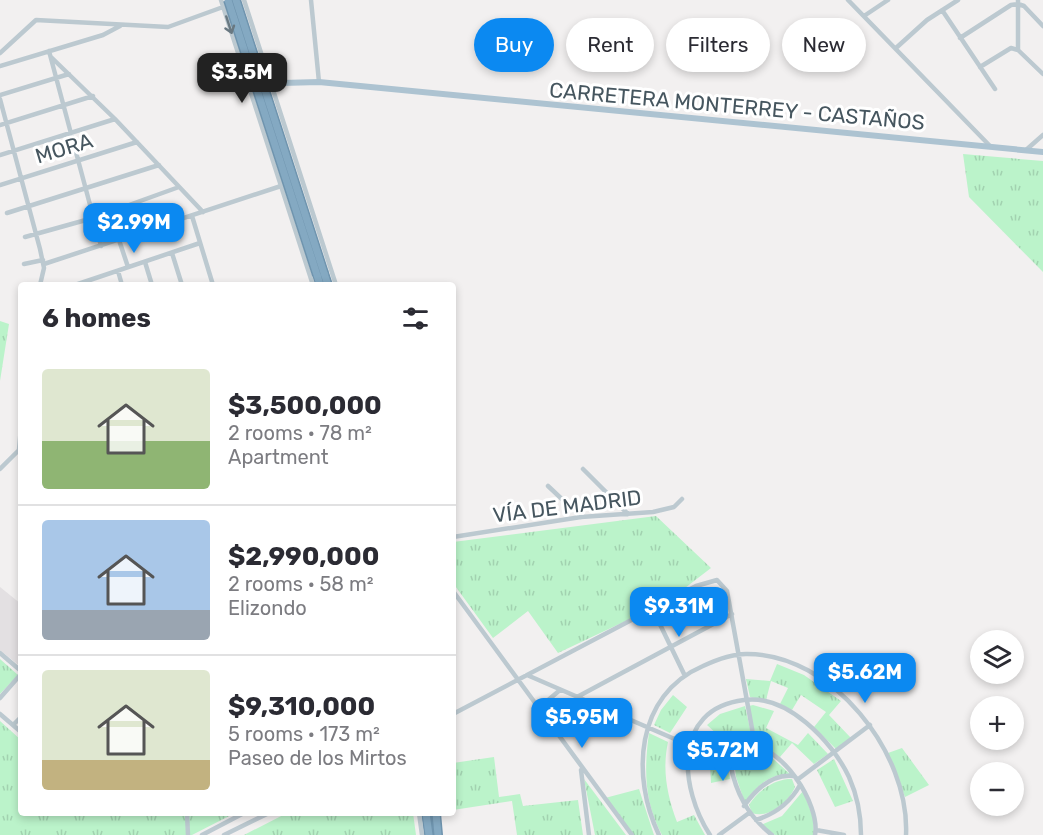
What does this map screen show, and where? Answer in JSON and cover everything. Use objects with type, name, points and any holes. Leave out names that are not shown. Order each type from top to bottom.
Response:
[{"type":"highway","points":[[228,0],[321,274],[326,282]]},
{"type":"highway","points":[[236,0],[321,274],[320,282]]},
{"type":"highway","points":[[426,816],[429,835]]},
{"type":"highway","points":[[436,816],[438,835]]},
{"type":"main road","name":"CARRETERA MONTERREY - CASTAÑOS","points":[[248,84],[319,82],[1043,152]]},
{"type":"street","points":[[221,0],[312,282]]},
{"type":"street","points":[[244,0],[335,282]]},
{"type":"street","points":[[311,0],[319,82]]},
{"type":"street","points":[[848,0],[990,146]]},
{"type":"street","points":[[864,16],[888,0]]},
{"type":"street","points":[[896,48],[918,27],[958,0]]},
{"type":"street","points":[[960,38],[1018,2]]},
{"type":"street","points":[[1018,2],[1043,26]]},
{"type":"street","points":[[1018,2],[1018,50]]},
{"type":"street","points":[[0,53],[36,20],[168,27],[223,7]]},
{"type":"street","points":[[942,10],[994,89]]},
{"type":"street","points":[[0,66],[50,54],[103,35],[120,26]]},
{"type":"street","points":[[237,50],[244,56],[250,56],[258,45]]},
{"type":"street","points":[[980,67],[1011,48],[1018,50],[1043,74]]},
{"type":"street","points":[[50,54],[116,119],[203,212]]},
{"type":"street","points":[[50,54],[101,246]]},
{"type":"street","points":[[40,282],[43,262],[37,234],[20,179],[0,97],[69,74]]},
{"type":"street","points":[[0,125],[93,96]]},
{"type":"street","points":[[258,116],[267,107],[275,108],[280,113]]},
{"type":"street","points":[[0,155],[116,119]]},
{"type":"street","points":[[1026,150],[1043,135]]},
{"type":"street","name":"MORA","points":[[0,185],[137,142]]},
{"type":"street","points":[[7,213],[159,165]]},
{"type":"street","points":[[24,264],[43,262],[101,246],[281,186]]},
{"type":"street","points":[[25,237],[93,218],[179,187]]},
{"type":"street","points":[[192,216],[212,282]]},
{"type":"street","points":[[119,240],[128,267]]},
{"type":"street","points":[[93,282],[128,267],[200,243]]},
{"type":"street","points":[[172,253],[181,282]]},
{"type":"street","points":[[145,262],[151,282]]},
{"type":"street","points":[[118,271],[121,282]]},
{"type":"street","points":[[0,469],[18,454]]},
{"type":"street","points":[[583,469],[628,514]]},
{"type":"street","points":[[548,486],[581,517]]},
{"type":"street","name":"VÍA DE MADRID","points":[[456,537],[581,517],[663,511],[682,499]]},
{"type":"street","points":[[456,712],[696,586],[717,580],[727,591],[755,746]]},
{"type":"street","points":[[456,595],[516,681],[528,690],[580,768],[632,835]]},
{"type":"street","points":[[653,610],[685,676]]},
{"type":"street","points":[[577,697],[732,614]]},
{"type":"street","points":[[0,653],[18,670]]},
{"type":"street","points":[[659,835],[649,811],[642,780],[642,752],[648,726],[660,702],[685,676],[711,662],[738,654],[772,656],[808,672],[843,696],[870,725],[882,744],[899,786],[904,808],[906,835]]},
{"type":"street","points":[[527,675],[730,763],[744,806],[772,835]]},
{"type":"street","points":[[0,698],[18,677]]},
{"type":"street","points":[[540,707],[560,690]]},
{"type":"street","points":[[710,835],[697,811],[687,780],[689,744],[702,723],[712,713],[745,700],[771,704],[790,712],[833,752],[855,792],[861,835]]},
{"type":"street","points":[[0,714],[18,729]]},
{"type":"street","points":[[13,725],[18,720]]},
{"type":"street","points":[[756,820],[773,813],[786,804],[797,780],[870,725]]},
{"type":"street","points":[[730,763],[743,747],[755,746],[776,757],[797,780],[810,804],[816,832],[844,835]]},
{"type":"street","points":[[580,768],[589,835]]},
{"type":"street","points":[[744,806],[766,783],[783,776],[797,780]]},
{"type":"street","points":[[719,835],[749,813]]},
{"type":"street","points":[[187,816],[188,835]]},
{"type":"street","points":[[202,835],[238,816]]},
{"type":"street","points":[[224,835],[262,816]]},
{"type":"street","points":[[419,816],[422,835]]},
{"type":"shaded area","points":[[0,587],[18,602],[18,665],[0,650]]},
{"type":"green space","points":[[963,154],[1043,161],[1043,272],[969,197]]},
{"type":"green space","points":[[0,321],[9,324],[0,381]]},
{"type":"green space","points":[[656,516],[711,568],[668,601],[558,653],[528,611],[493,638],[456,587],[456,542]]},
{"type":"green space","points":[[0,659],[18,675],[0,694]]},
{"type":"green space","points":[[777,664],[804,675],[841,701],[829,715],[851,738],[836,749],[814,727],[826,712],[801,695],[792,710],[780,704],[788,688],[771,681],[766,700],[750,697],[746,679],[770,681]]},
{"type":"green space","points":[[673,695],[687,707],[670,733],[654,725],[661,710]]},
{"type":"green space","points":[[745,706],[753,742],[737,747],[725,733],[720,737],[707,725],[720,714]]},
{"type":"green space","points":[[749,706],[774,711],[766,728],[798,745],[808,733],[828,754],[814,764],[792,743],[780,757],[757,743]]},
{"type":"green space","points":[[0,721],[18,737],[18,816],[229,816],[192,835],[0,835]]},
{"type":"green space","points":[[649,733],[668,742],[665,763],[666,782],[677,822],[694,815],[705,835],[662,835],[652,810],[647,785],[646,760]]},
{"type":"green space","points":[[755,748],[771,757],[790,774],[776,776],[764,782],[753,791],[745,803],[736,777],[734,759],[744,749]]},
{"type":"green space","points":[[902,748],[929,785],[905,797],[888,753]]},
{"type":"green space","points":[[494,757],[499,797],[520,794],[523,806],[578,800],[583,835],[517,835],[512,801],[456,810],[456,763]]},
{"type":"green space","points":[[834,759],[853,801],[835,807],[817,770]]},
{"type":"green space","points":[[710,760],[728,766],[730,779],[711,783]]},
{"type":"green space","points":[[584,779],[626,835],[595,835]]},
{"type":"green space","points":[[792,779],[795,787],[778,808],[765,814],[752,813],[749,805],[760,792],[776,782]]},
{"type":"green space","points":[[639,789],[654,835],[634,835],[605,798]]},
{"type":"green space","points":[[803,791],[813,817],[814,835],[775,835],[761,825],[782,816]]},
{"type":"green space","points":[[281,816],[413,816],[416,835],[244,835]]}]
